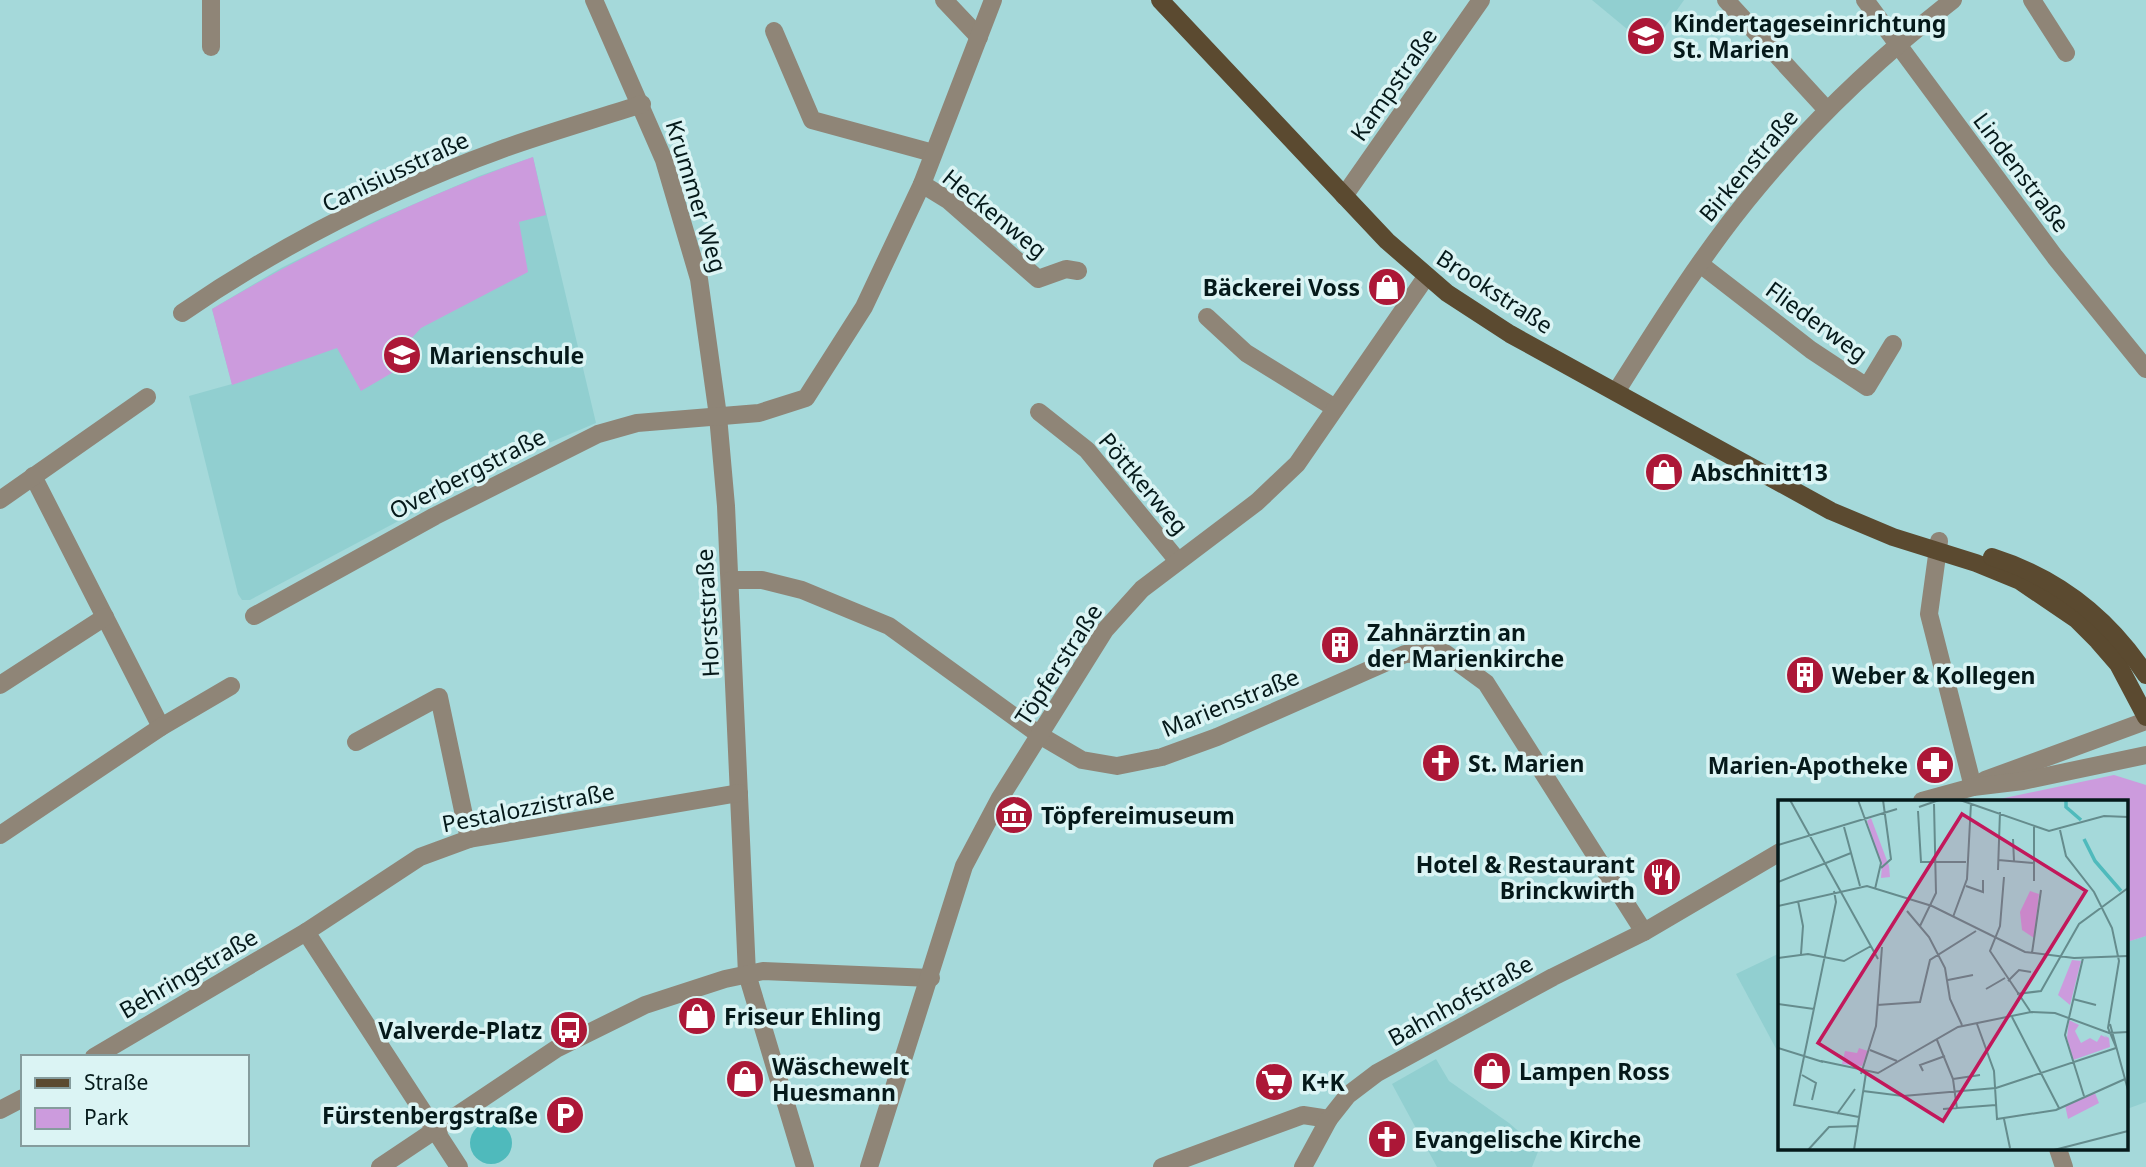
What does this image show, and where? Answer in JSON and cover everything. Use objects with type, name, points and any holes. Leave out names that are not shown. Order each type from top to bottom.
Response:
[{"type":"main road","name":"Brookstraße","points":[[1160,0],[1344,196],[1426,276],[1510,334],[1831,511],[1874,528],[2013,564],[2073,596],[2111,629],[2146,675]]},
{"type":"main road","name":"Brookstraße","points":[[1938,546],[2020,581],[2077,620],[2118,664],[2146,719]]},
{"type":"street","points":[[211,0],[211,47]]},
{"type":"street","name":"Krummer Weg","points":[[594,0],[642,104],[664,160],[699,279],[718,416]]},
{"type":"street","points":[[944,0],[979,37]]},
{"type":"street","points":[[718,416],[759,413],[806,398],[864,306],[922,184],[993,0]]},
{"type":"street","name":"Kampstraße","points":[[1344,196],[1481,0]]},
{"type":"street","points":[[1726,0],[1827,110]]},
{"type":"street","name":"Lindenstraße","points":[[1864,0],[2055,257],[2146,369]]},
{"type":"street","name":"Birkenstraße","points":[[1616,392],[1700,264],[1757,188],[1827,110],[1896,44],[1953,0]]},
{"type":"street","points":[[2032,0],[2066,53]]},
{"type":"street","points":[[774,31],[812,120],[933,153]]},
{"type":"street","name":"Canisiusstraße","points":[[182,313],[237,276],[407,188],[504,148],[642,104]]},
{"type":"street","name":"Heckenweg","points":[[922,184],[948,200],[1038,279],[1066,269],[1078,271]]},
{"type":"street","name":"Fliederweg","points":[[1700,264],[1811,350],[1867,387],[1893,344]]},
{"type":"street","name":"Töpferstraße","points":[[869,1167],[931,978],[964,866],[1000,798],[1105,630],[1142,589],[1257,502],[1297,464],[1426,276]]},
{"type":"street","points":[[1207,317],[1246,353],[1335,408]]},
{"type":"street","points":[[0,500],[147,397]]},
{"type":"street","name":"Pöttkerweg","points":[[1039,412],[1087,450],[1178,561]]},
{"type":"street","name":"Horststraße","points":[[718,416],[731,580],[747,974],[805,1167]]},
{"type":"street","name":"Overbergstraße","points":[[254,616],[435,516],[598,434],[637,423],[718,416]]},
{"type":"street","points":[[33,476],[161,727]]},
{"type":"street","points":[[1938,546],[1929,614],[1973,787]]},
{"type":"street","name":"Marienstraße","points":[[731,580],[762,580],[802,590],[889,626],[1041,736],[1082,760],[1117,765],[1162,757],[1217,737],[1405,654],[1445,653],[1486,683],[1644,932]]},
{"type":"street","points":[[0,685],[105,617]]},
{"type":"street","points":[[0,835],[161,727],[231,686]]},
{"type":"street","points":[[355,742],[439,697],[470,839]]},
{"type":"street","points":[[1973,787],[1990,777],[2146,719]]},
{"type":"street","points":[[1926,800],[1973,787],[2023,781],[2146,755]]},
{"type":"street","name":"Pestalozzistraße","points":[[306,932],[420,857],[470,839],[739,793]]},
{"type":"street","name":"Bahnhofstraße","points":[[1303,1167],[1329,1119],[1348,1096],[1377,1073],[1553,976],[1644,932],[1778,853]]},
{"type":"street","points":[[306,932],[432,1130],[459,1167]]},
{"type":"street","name":"Behringstraße","points":[[97,1055],[306,932]]},
{"type":"street","points":[[380,1167],[432,1130],[573,1040],[645,1005],[763,971],[931,978]]},
{"type":"street","points":[[0,1110],[21,1099]]},
{"type":"street","points":[[1162,1167],[1231,1139],[1303,1115],[1329,1119]]},
{"type":"street","points":[[2057,1150],[2064,1167]]},
{"type":"shaded area","name":"Kindertageseinrichtung St. Marien","points":[[1592,0],[1684,0],[1650,48]]},
{"type":"shaded area","name":"Marienschule","points":[[533,157],[596,423],[530,451],[250,600],[242,600],[238,594],[189,396],[232,384],[212,309],[281,268],[377,220],[479,176]]},
{"type":"shaded area","points":[[2146,936],[2146,1102],[2128,1109],[2128,942]]},
{"type":"shaded area","points":[[1778,954],[1778,1052],[1736,974]]},
{"type":"shaded area","points":[[1436,1059],[1449,1081],[1509,1123],[1539,1149],[1532,1167],[1437,1167],[1392,1084]]},
{"type":"shaded area","points":[[491,1122],[506,1128],[512,1143],[506,1158],[491,1164],[476,1158],[470,1143],[476,1128]]},
{"type":"green space","points":[[533,157],[546,215],[519,222],[528,272],[421,328],[409,341],[414,360],[361,391],[337,348],[232,385],[212,309],[369,225],[450,189]]},
{"type":"green space","points":[[2114,775],[2146,785],[2146,936],[2128,942],[2128,800],[1995,800]]},
{"type":"place","name":"Kindertageseinrichtung St. Marien","points":[[1646,36]]},
{"type":"place","name":"Bäckerei Voss","points":[[1387,287]]},
{"type":"place","name":"Marienschule","points":[[402,355]]},
{"type":"place","name":"Abschnitt13","points":[[1664,472]]},
{"type":"place","name":"Zahnärztin an der Marienkirche","points":[[1340,645]]},
{"type":"place","name":"Weber & Kollegen","points":[[1805,675]]},
{"type":"place","name":"St. Marien","points":[[1441,763]]},
{"type":"place","name":"Marien-Apotheke","points":[[1935,765]]},
{"type":"place","name":"Töpfereimuseum","points":[[1014,815]]},
{"type":"place","name":"Hotel & Restaurant Brinckwirth","points":[[1662,877]]},
{"type":"place","name":"Friseur Ehling","points":[[697,1016]]},
{"type":"place","name":"Valverde-Platz","points":[[569,1030]]},
{"type":"place","name":"Lampen Ross","points":[[1492,1071]]},
{"type":"place","name":"Wäschewelt Huesmann","points":[[745,1079]]},
{"type":"place","name":"K+K","points":[[1274,1082]]},
{"type":"place","name":"Fürstenbergstraße","points":[[565,1115]]},
{"type":"place","name":"Evangelische Kirche","points":[[1387,1139]]}]
